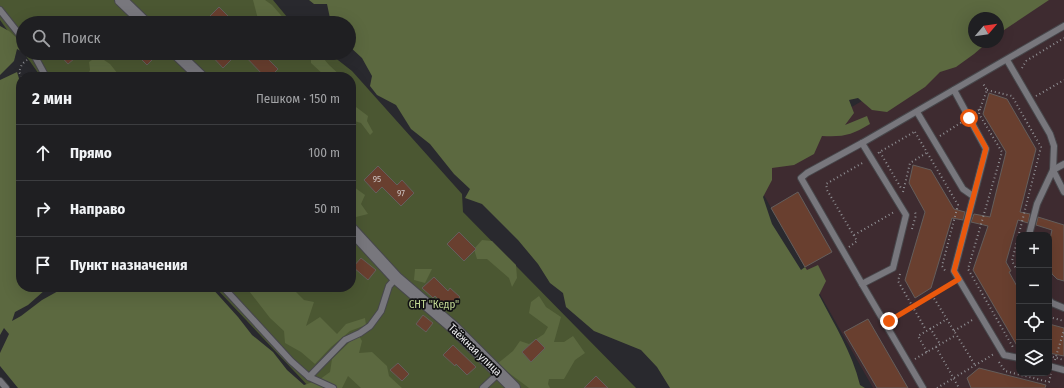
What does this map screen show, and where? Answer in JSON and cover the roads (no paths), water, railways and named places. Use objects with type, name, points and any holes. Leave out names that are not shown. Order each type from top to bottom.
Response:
[{"type":"street","points":[[121,0],[138,16]]},
{"type":"street","points":[[183,60],[196,72]]},
{"type":"street","name":"Таёжная улица","points":[[356,234],[396,278],[453,328],[514,388]]},
{"type":"lane","points":[[0,10],[16,30]]},
{"type":"lane","points":[[923,388],[801,178],[807,173],[862,143],[1064,26]]},
{"type":"lane","points":[[38,60],[44,72]]},
{"type":"lane","points":[[1006,60],[1050,134],[1054,146],[1053,170],[1038,204],[1030,232]]},
{"type":"lane","points":[[954,90],[986,148],[954,271],[1004,355],[1016,357]]},
{"type":"lane","points":[[916,112],[963,189],[974,196]]},
{"type":"lane","points":[[862,143],[906,215],[893,268],[862,284]]},
{"type":"lane","points":[[1053,170],[1064,164]]},
{"type":"lane","points":[[1053,170],[1064,192]]},
{"type":"lane","points":[[309,377],[345,340],[360,333],[370,326],[381,311],[390,286],[396,278]]},
{"type":"lane","points":[[228,292],[291,360],[309,377],[333,388]]},
{"type":"lane","points":[[1052,303],[1064,308]]},
{"type":"lane","points":[[1052,367],[1064,370]]},
{"type":"lane","points":[[483,388],[499,373]]},
{"type":"lane","points":[[0,381],[6,388]]},
{"type":"park label","name":"СНТ \"Кедр\"","points":[[434,304]]}]
